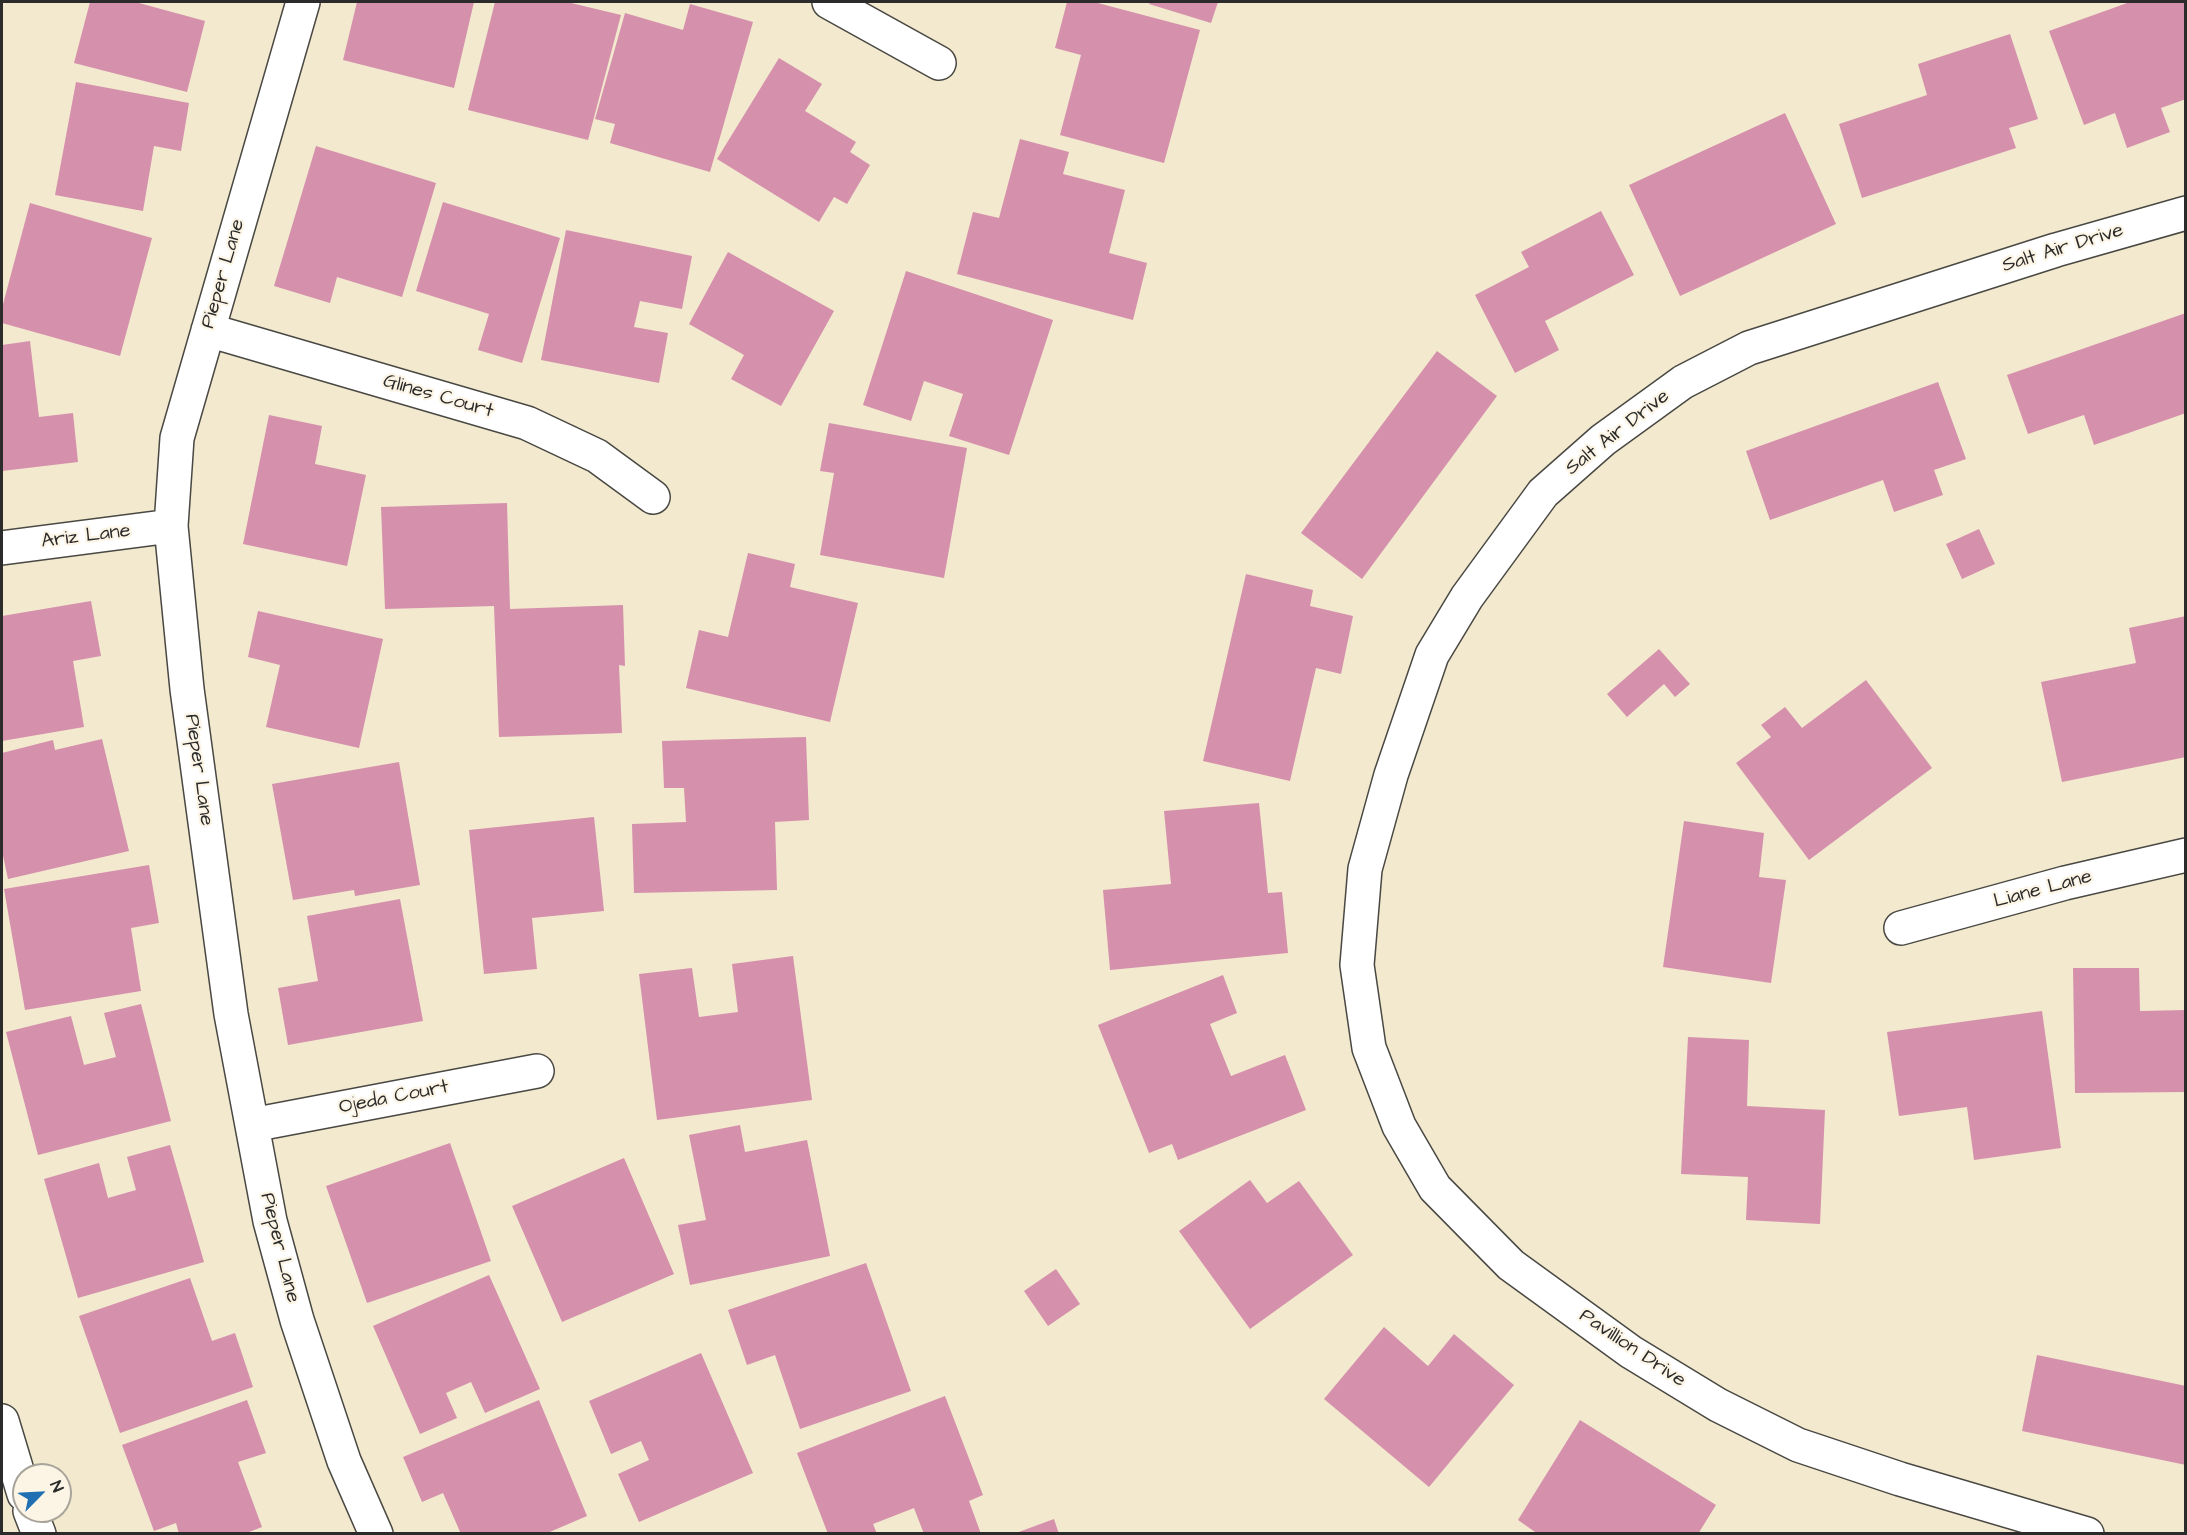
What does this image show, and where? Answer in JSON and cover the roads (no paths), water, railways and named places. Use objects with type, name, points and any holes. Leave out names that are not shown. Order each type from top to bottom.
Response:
[{"type":"street","name":"Pieper Lane","points":[[303,2],[177,438],[171,526],[188,701],[231,1014],[270,1221],[297,1320],[344,1461],[376,1533]]},
{"type":"street","points":[[830,2],[939,63]]},
{"type":"street","name":"Salt Air Drive","points":[[1357,965],[1365,869],[1391,775],[1432,655],[1467,597],[1543,493],[1603,440],[1683,382],[1749,348],[2056,250],[2186,213]]},
{"type":"street","name":"Glines Court","points":[[208,330],[527,423],[597,456],[653,497]]},
{"type":"street","name":"Ariz Lane","points":[[2,548],[171,526]]},
{"type":"street","name":"Liane Lane","points":[[1901,927],[2076,880],[2186,855]]},
{"type":"street","name":"Pavillion Drive","points":[[1357,965],[1369,1048],[1399,1126],[1435,1188],[1511,1265],[1631,1353],[1718,1405],[1798,1445],[1900,1479],[2087,1533]]},
{"type":"street","name":"Ojeda Court","points":[[252,1125],[537,1071]]},
{"type":"street","points":[[2,1421],[15,1463]]}]
